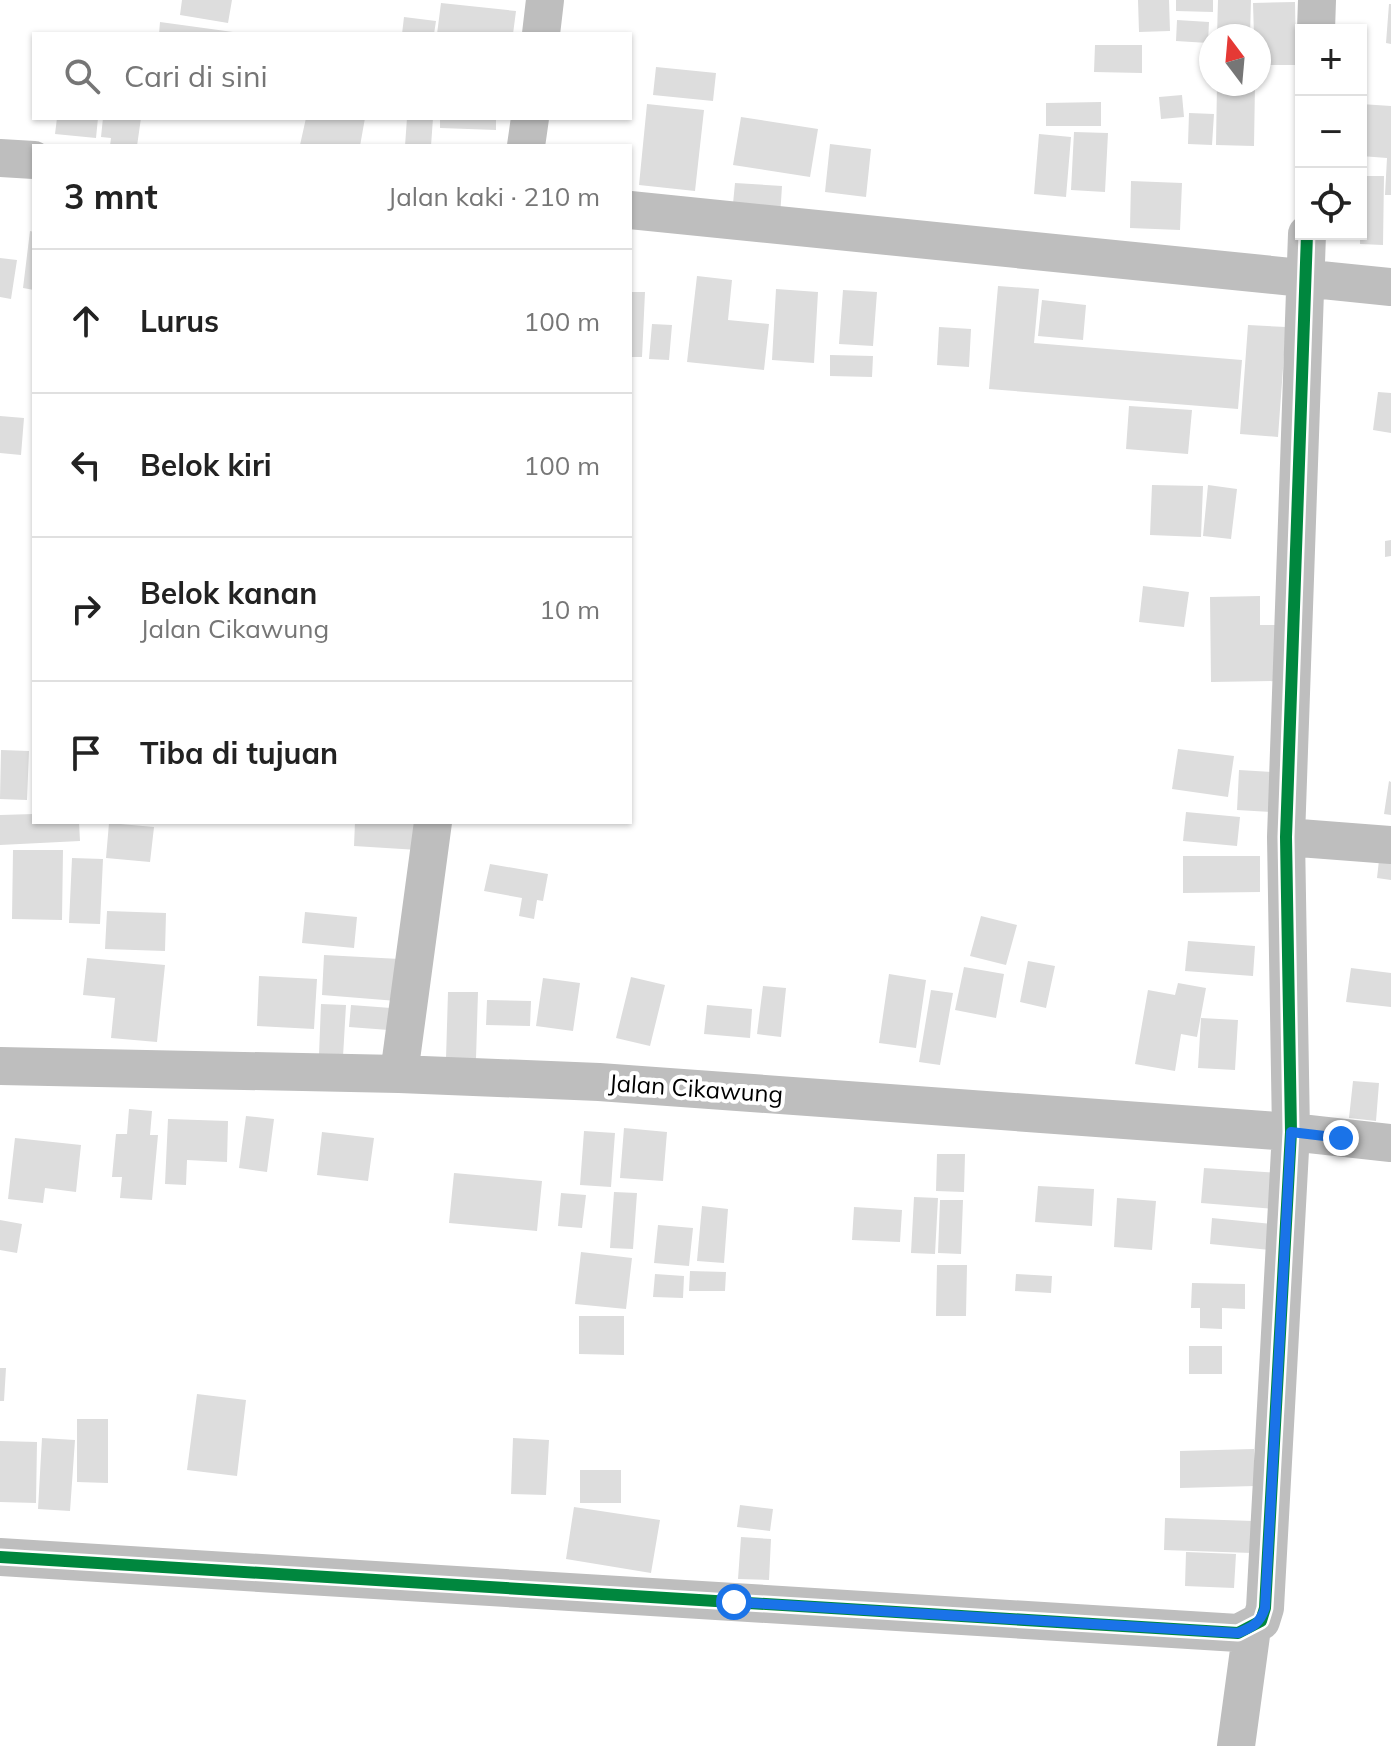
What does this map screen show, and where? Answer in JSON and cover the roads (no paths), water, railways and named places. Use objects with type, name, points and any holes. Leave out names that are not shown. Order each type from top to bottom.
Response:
[{"type":"street","points":[[541,32],[545,0]]},
{"type":"street","points":[[1316,24],[1317,0]]},
{"type":"street","points":[[526,144],[530,120]]},
{"type":"street","points":[[0,158],[32,160]]},
{"type":"street","points":[[632,210],[1391,287]]},
{"type":"street","points":[[0,1557],[1238,1633],[1261,1621],[1265,1608],[1291,1132],[1286,837],[1307,240]]},
{"type":"street","points":[[399,1074],[433,824]]},
{"type":"street","points":[[1286,837],[1391,845]]},
{"type":"street","name":"Jalan Cikawung","points":[[0,1066],[399,1074],[615,1083],[1291,1132],[1391,1143]]},
{"type":"street","points":[[1236,1746],[1252,1628]]}]
